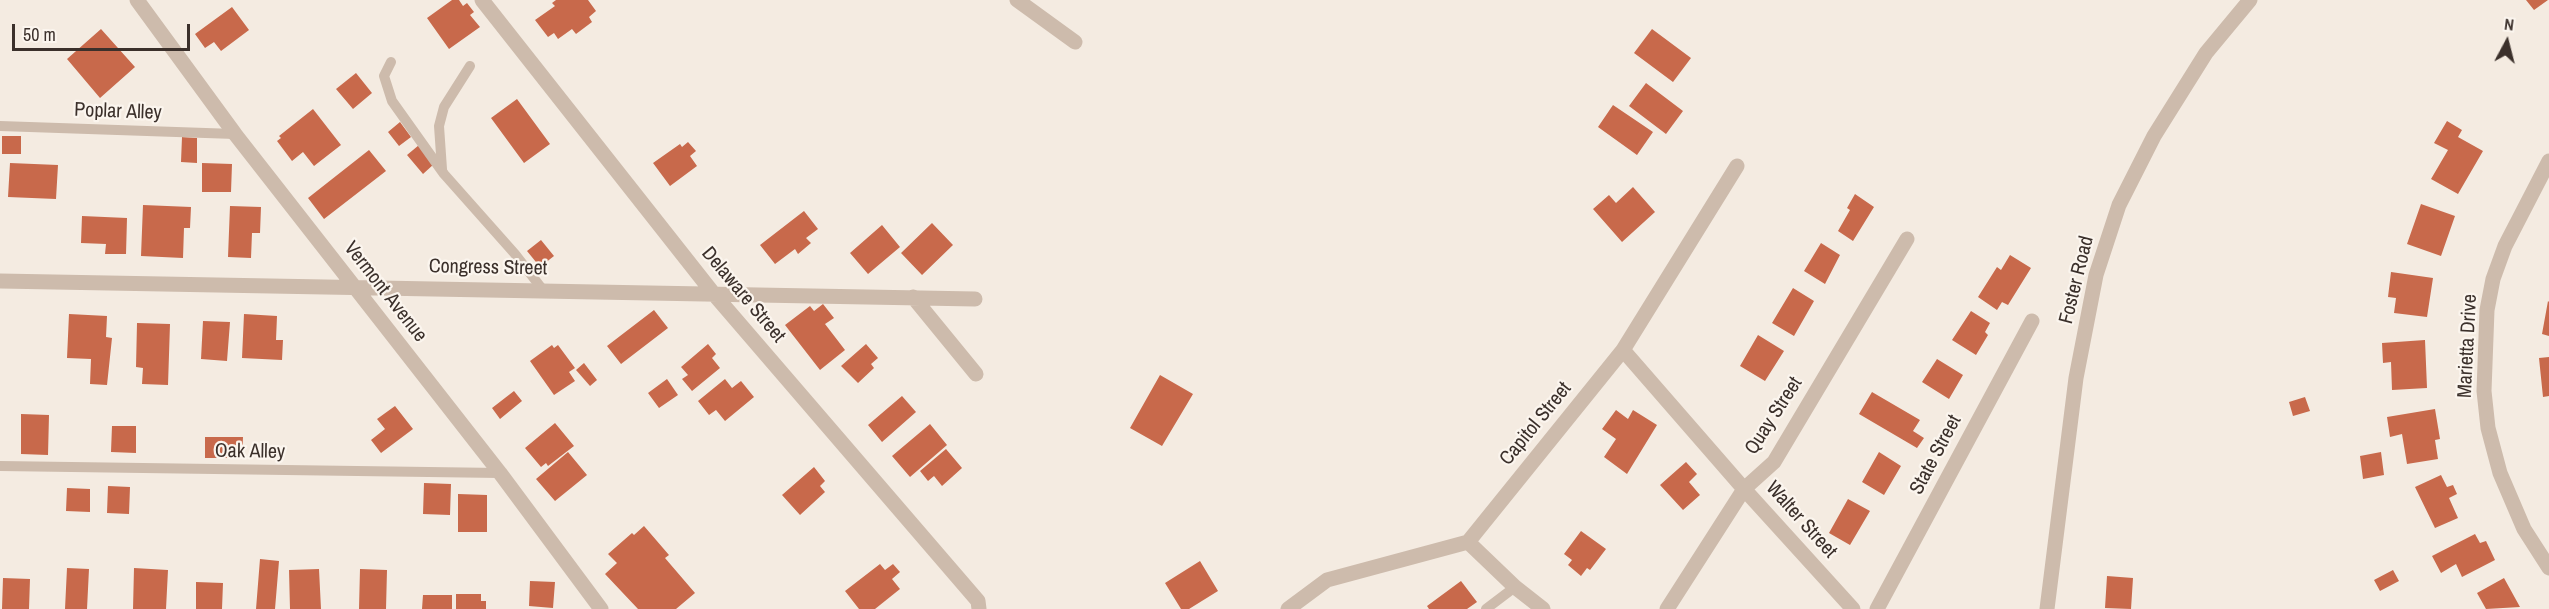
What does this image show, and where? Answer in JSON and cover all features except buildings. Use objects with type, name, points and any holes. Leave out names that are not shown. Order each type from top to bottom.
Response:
[{"type":"street","name":"Vermont Avenue","points":[[137,0],[235,134],[501,473],[601,609]]},
{"type":"street","name":"Delaware Street","points":[[482,0],[713,293],[978,601],[979,609]]},
{"type":"street","points":[[1017,0],[1076,42]]},
{"type":"street","name":"Foster Road","points":[[2047,609],[2076,378],[2096,275],[2119,205],[2154,136],[2206,53],[2250,0]]},
{"type":"street","name":"Marietta Drive","points":[[2549,161],[2505,246],[2493,279],[2487,310],[2484,391],[2488,428],[2500,473],[2524,529],[2549,568]]},
{"type":"street","name":"Capitol Street","points":[[1468,542],[1623,350],[1737,165]]},
{"type":"street","name":"Quay Street","points":[[1668,609],[1744,489],[1774,462],[1907,239]]},
{"type":"street","name":"Congress Street","points":[[0,281],[975,299]]},
{"type":"street","points":[[913,297],[976,374]]},
{"type":"street","name":"State Street","points":[[1877,609],[2032,321]]},
{"type":"street","name":"Walter Street","points":[[1623,350],[1744,489],[1853,609]]},
{"type":"street","points":[[1288,609],[1327,579],[1468,542],[1515,587],[1543,609]]},
{"type":"lane","points":[[391,63],[384,76],[392,101],[442,172],[515,254],[543,290]]},
{"type":"lane","points":[[442,172],[439,126],[444,107],[470,66]]},
{"type":"lane","name":"Poplar Alley","points":[[0,126],[235,134]]},
{"type":"lane","name":"Oak Alley","points":[[0,466],[501,473]]},
{"type":"lane","points":[[1486,609],[1515,587]]}]
